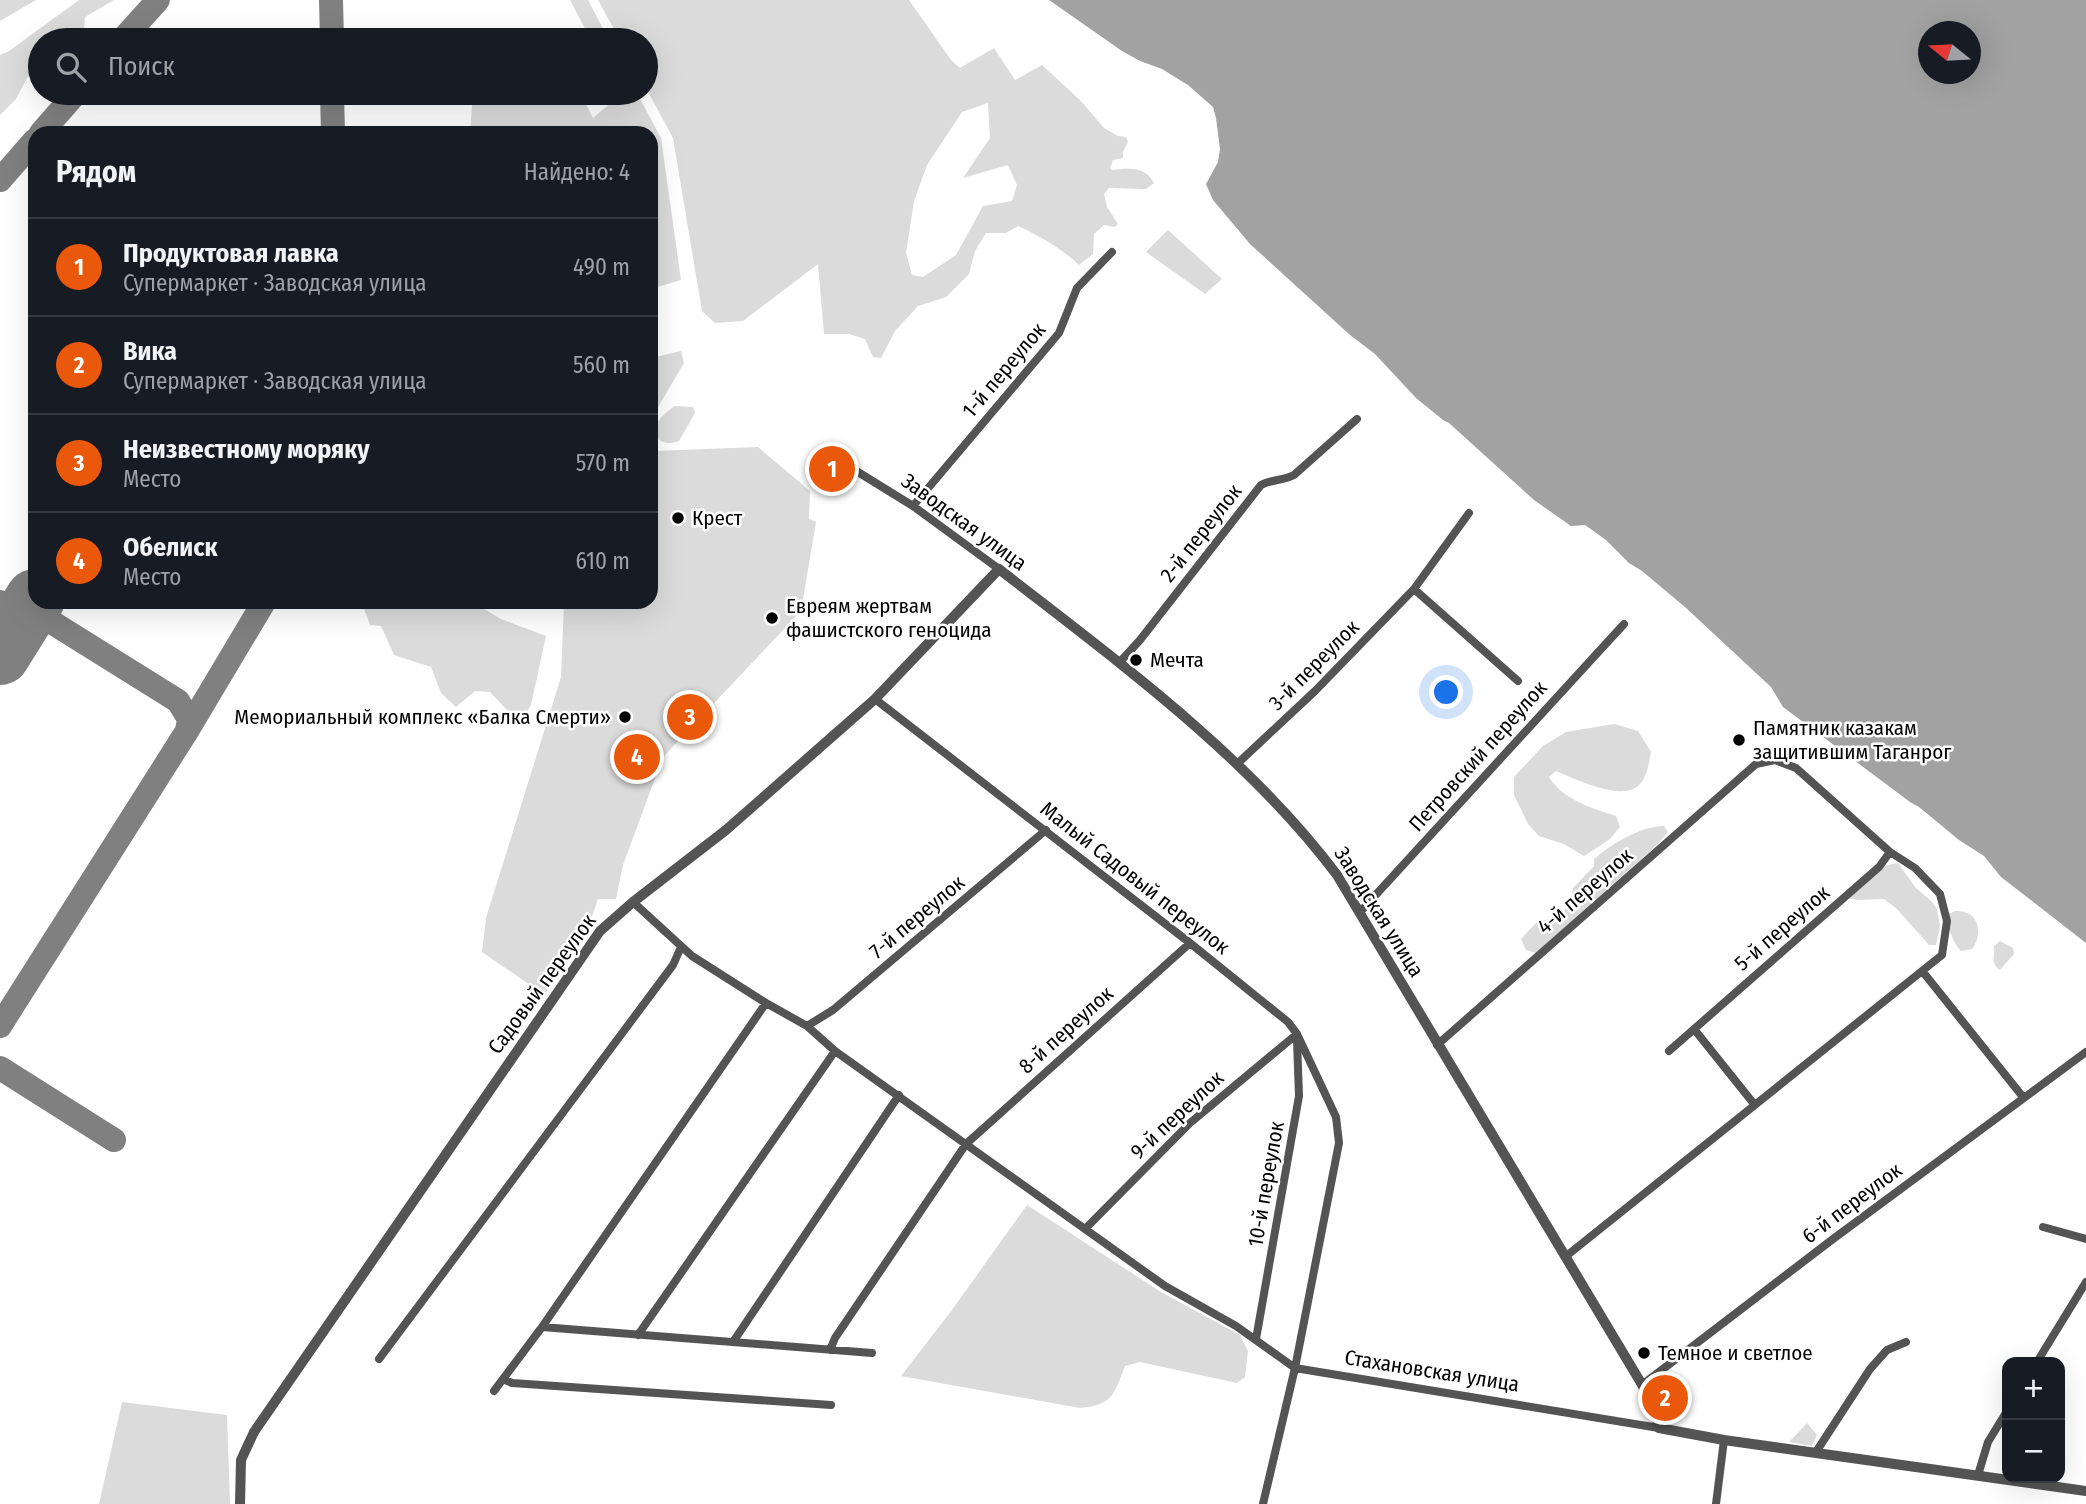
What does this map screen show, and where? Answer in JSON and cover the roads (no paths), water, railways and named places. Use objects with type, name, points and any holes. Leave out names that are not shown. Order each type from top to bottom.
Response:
[{"type":"street","name":"1-й переулок","points":[[913,506],[1059,333],[1077,288],[1112,252]]},
{"type":"street","name":"2-й переулок","points":[[1119,663],[1261,485],[1269,481],[1286,480],[1294,475],[1357,419]]},
{"type":"street","name":"Заводская улица","points":[[832,456],[913,506],[1119,663],[1237,764],[1321,853],[1360,912],[1642,1385],[1656,1410],[1659,1428]]},
{"type":"street","name":"3-й переулок","points":[[1237,764],[1315,691],[1414,589],[1469,513]]},
{"type":"street","name":"Садовый переулок","points":[[240,1504],[241,1460],[254,1432],[600,931],[726,830],[874,699],[999,569]]},
{"type":"street","points":[[1414,589],[1518,681]]},
{"type":"street","name":"Петровский переулок","points":[[1360,912],[1624,624]]},
{"type":"street","name":"Малый Садовый переулок","points":[[874,699],[1191,943],[1288,1022],[1297,1034],[1336,1117],[1339,1143],[1295,1368]]},
{"type":"street","name":"4-й переулок","points":[[1437,1045],[1756,764],[1775,760],[1796,768],[1890,852]]},
{"type":"street","name":"7-й переулок","points":[[807,1026],[833,1010],[1046,830]]},
{"type":"street","points":[[1565,1257],[1942,955],[1947,921],[1940,894],[1915,868],[1890,852]]},
{"type":"street","name":"5-й переулок","points":[[1669,1051],[1879,867],[1890,852]]},
{"type":"street","points":[[633,902],[692,956],[807,1026],[835,1051],[1165,1286],[1256,1339],[1295,1368],[1263,1504]]},
{"type":"street","name":"8-й переулок","points":[[830,1350],[835,1338],[966,1144],[1191,943]]},
{"type":"street","points":[[379,1359],[673,965],[681,947]]},
{"type":"street","points":[[1923,972],[2023,1097]]},
{"type":"street","points":[[494,1391],[766,1003]]},
{"type":"street","points":[[1694,1028],[1754,1104]]},
{"type":"street","name":"9-й переулок","points":[[1086,1228],[1191,1123],[1297,1034]]},
{"type":"street","name":"10-й переулок","points":[[1256,1339],[1299,1096],[1297,1034]]},
{"type":"street","points":[[638,1335],[835,1051]]},
{"type":"street","name":"6-й переулок","points":[[1642,1385],[2086,1052]]},
{"type":"street","points":[[733,1342],[899,1095]]},
{"type":"street","points":[[2043,1227],[2086,1239]]},
{"type":"street","points":[[2040,1357],[2086,1282]]},
{"type":"street","points":[[541,1327],[872,1353]]},
{"type":"street","points":[[1816,1452],[1870,1369],[1887,1350],[1906,1342]]},
{"type":"street","name":"Стахановская улица","points":[[1295,1368],[1724,1440],[2086,1491]]},
{"type":"street","points":[[503,1379],[512,1383],[831,1405]]},
{"type":"street","points":[[1978,1475],[1988,1442],[2002,1419]]},
{"type":"street","points":[[1716,1504],[1724,1440]]},
{"type":"place","name":"Продуктовая лавка","points":[[832,469]]},
{"type":"place","name":"Крест","points":[[678,518]]},
{"type":"place","name":"Евреям жертвам фашистского геноцида","points":[[772,618]]},
{"type":"place","name":"Мечта","points":[[1136,660]]},
{"type":"place","name":"Мемориальный комплекс «Балка Смерти»","points":[[625,717]]},
{"type":"place","name":"Неизвестному моряку","points":[[690,717]]},
{"type":"place","name":"Памятник казакам защитившим Таганрог","points":[[1739,740]]},
{"type":"place","name":"Обелиск","points":[[637,757]]},
{"type":"place","name":"Темное и светлое","points":[[1644,1353]]},
{"type":"place","name":"Вика","points":[[1665,1398]]}]
